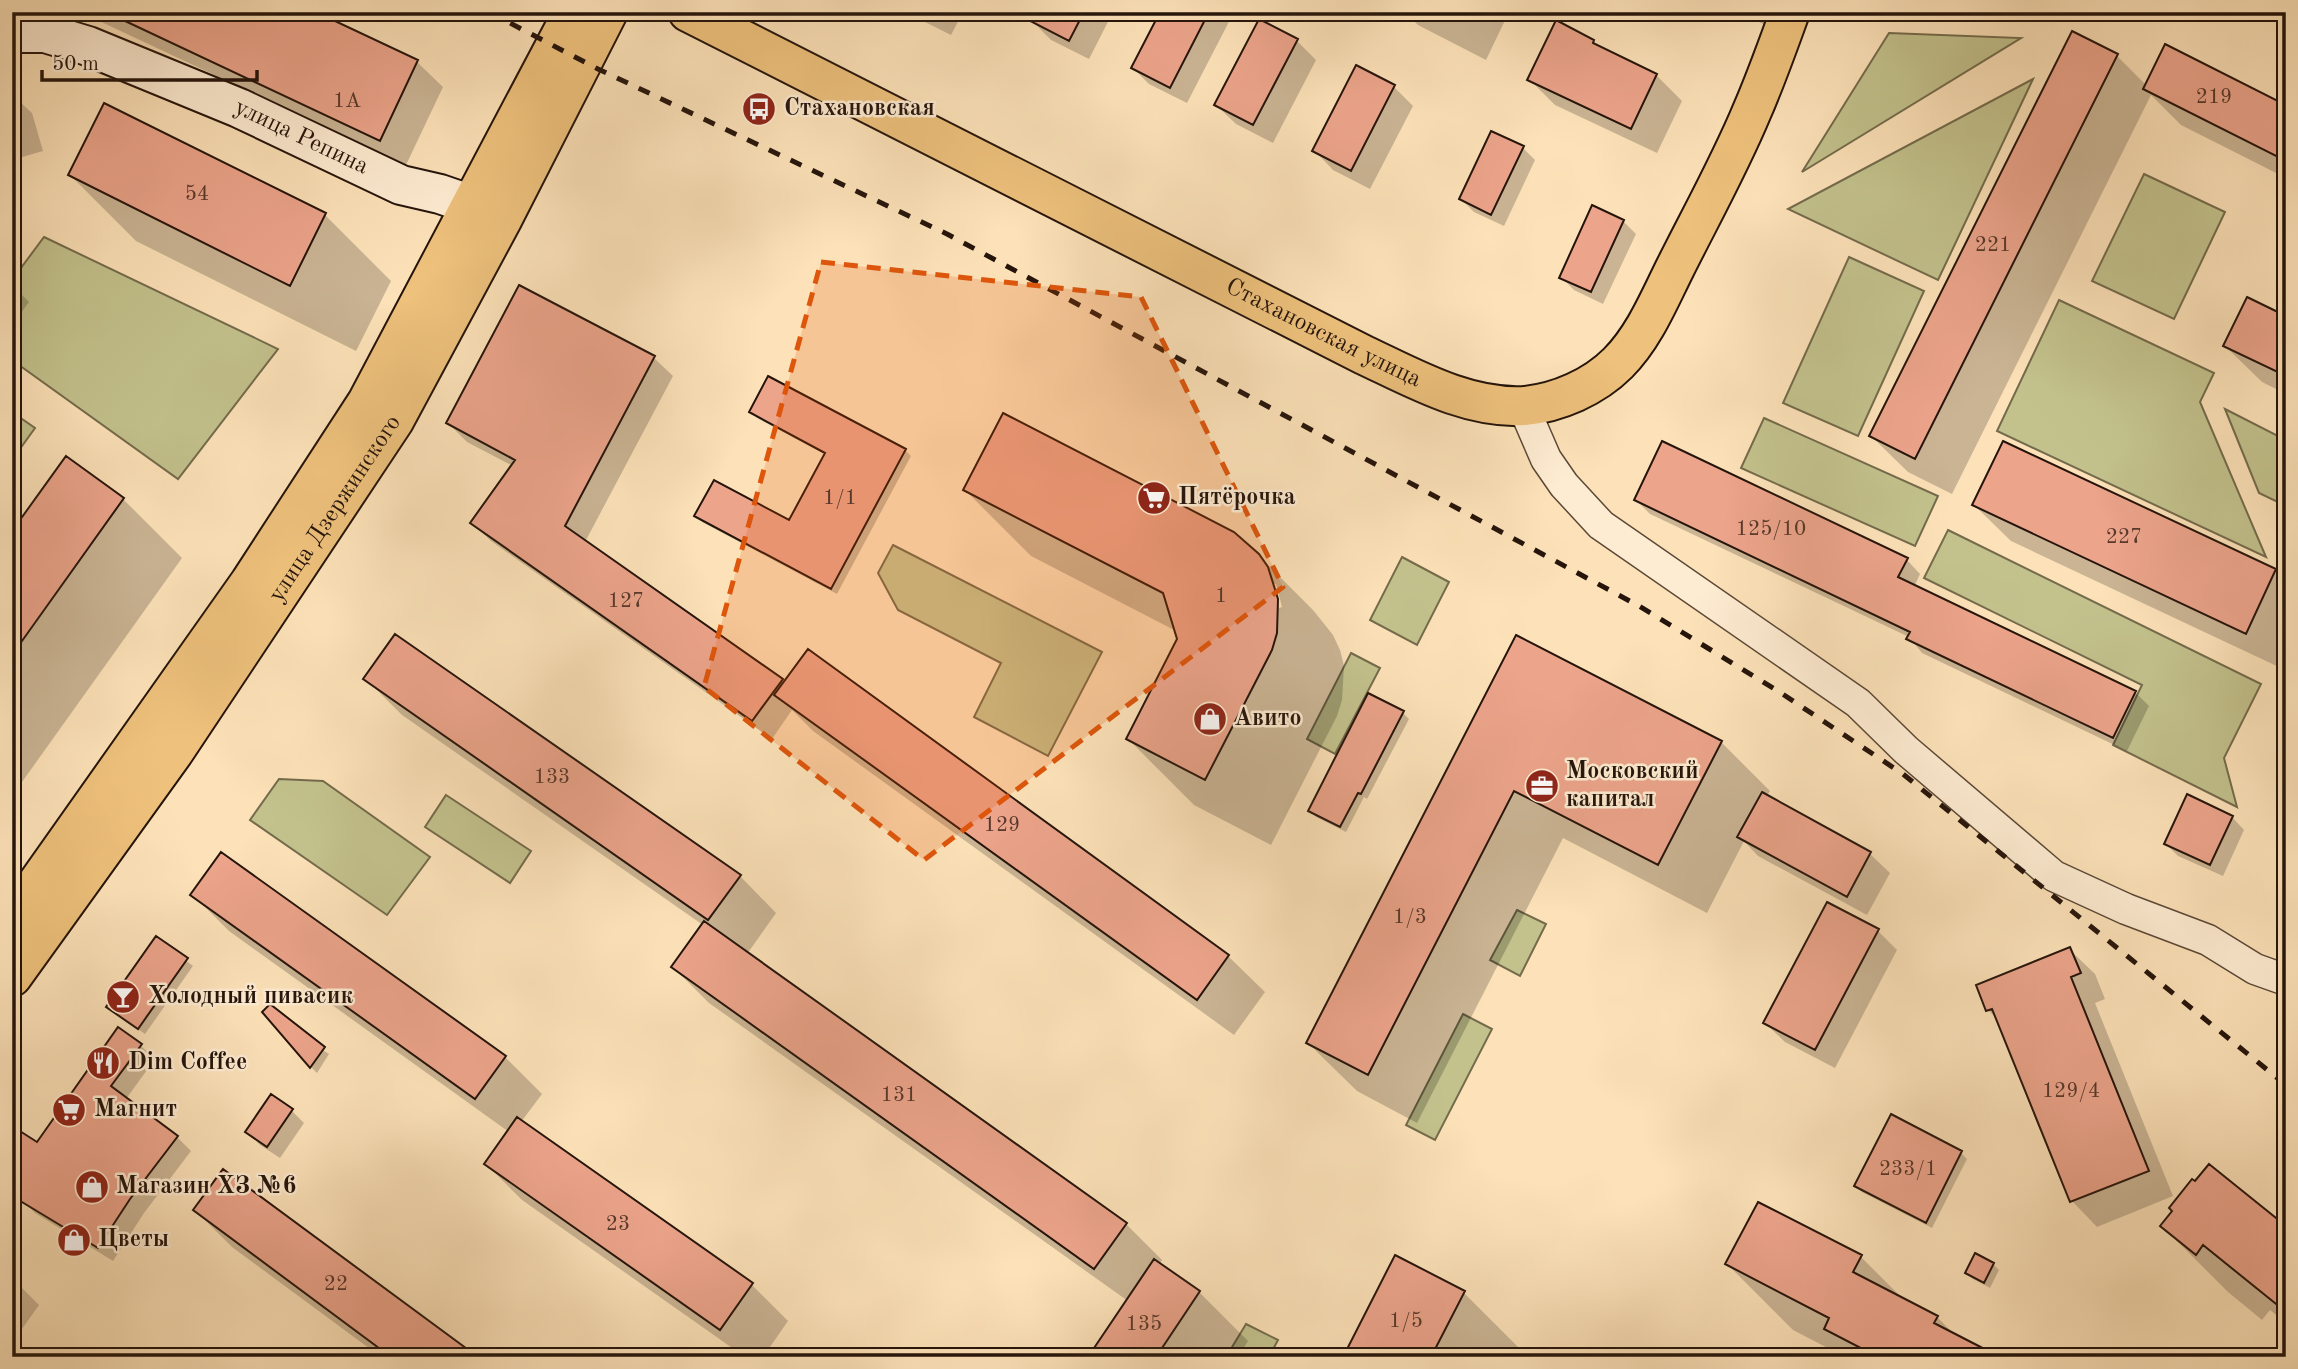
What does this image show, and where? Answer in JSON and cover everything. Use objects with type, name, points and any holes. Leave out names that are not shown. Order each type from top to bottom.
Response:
[{"type":"main road","name":"улица Дзержинского","points":[[12,919],[250,582],[367,402],[573,12]]},
{"type":"main road","name":"улица Дзержинского","points":[[12,977],[173,752],[394,421],[502,220],[608,12]]},
{"type":"main road","name":"Стахановская улица","points":[[688,12],[1364,355],[1443,391],[1486,403],[1523,406],[1551,401],[1582,390],[1617,365],[1634,345],[1696,227],[1751,113],[1790,12]]},
{"type":"main road","points":[[1751,113],[1819,12]]},
{"type":"street","name":"улица Репина","points":[[12,33],[46,33],[88,46],[239,108],[401,185],[472,205]]},
{"type":"street","points":[[1523,406],[1546,458],[1564,485],[1601,525],[1857,703],[1906,750],[2054,876],[2126,909],[2208,940],[2255,970],[2286,980]]},
{"type":"highlighted area","points":[[821,262],[1141,297],[1283,587],[924,860],[704,687]]},
{"type":"shaded area","points":[[1889,33],[2021,38],[1802,172]]},
{"type":"shaded area","points":[[2033,79],[1938,280],[1788,209]]},
{"type":"shaded area","points":[[2144,174],[2225,212],[2174,319],[2092,281]]},
{"type":"shaded area","points":[[44,237],[278,349],[178,479],[12,360],[12,280]]},
{"type":"shaded area","points":[[1849,257],[1924,291],[1858,436],[1783,403]]},
{"type":"shaded area","points":[[2059,300],[2214,373],[2200,402],[2266,557],[1997,431]]},
{"type":"shaded area","points":[[2225,409],[2286,440],[2286,506],[2259,493]]},
{"type":"shaded area","points":[[12,412],[35,428],[12,460]]},
{"type":"shaded area","points":[[1764,418],[1938,496],[1915,546],[1741,468]]},
{"type":"shaded area","points":[[1948,530],[2261,684],[2224,758],[2237,807],[2113,745],[2142,685],[1924,578]]},
{"type":"shaded area","points":[[893,545],[1102,652],[1048,756],[974,717],[1001,663],[898,610],[878,573]]},
{"type":"shaded area","points":[[1402,557],[1449,582],[1417,645],[1370,620]]},
{"type":"shaded area","points":[[1351,653],[1380,668],[1335,754],[1307,739]]},
{"type":"shaded area","points":[[279,779],[323,781],[430,857],[387,915],[250,820]]},
{"type":"shaded area","points":[[446,795],[531,851],[510,883],[425,827]]},
{"type":"shaded area","points":[[1517,910],[1546,924],[1520,976],[1490,960]]},
{"type":"shaded area","points":[[1463,1014],[1492,1029],[1435,1140],[1406,1125]]},
{"type":"shaded area","points":[[1246,1324],[1278,1340],[1269,1357],[1226,1357]]},
{"type":"building","points":[[106,12],[316,12],[418,60],[380,141]]},
{"type":"building","points":[[1013,12],[1084,12],[1069,41]]},
{"type":"building","points":[[1160,12],[1209,12],[1170,88],[1131,68]]},
{"type":"building","points":[[1259,19],[1298,39],[1253,125],[1214,105]]},
{"type":"building","points":[[1556,20],[1594,40],[1593,43],[1657,74],[1631,129],[1527,80]]},
{"type":"building","points":[[2072,31],[2118,54],[1915,459],[1869,436]]},
{"type":"building","points":[[2165,44],[2286,105],[2286,161],[2143,89]]},
{"type":"building","points":[[1356,65],[1395,85],[1351,171],[1312,151]]},
{"type":"building","points":[[104,103],[326,213],[290,286],[68,175]]},
{"type":"building","points":[[1491,131],[1524,146],[1491,215],[1459,199]]},
{"type":"building","points":[[1592,205],[1624,220],[1591,292],[1559,278]]},
{"type":"building","points":[[519,285],[655,356],[565,526],[783,679],[752,721],[470,523],[515,460],[446,423]]},
{"type":"building","points":[[2247,297],[2286,316],[2286,376],[2223,346]]},
{"type":"building","points":[[768,376],[906,449],[831,589],[694,516],[714,480],[789,520],[825,453],[749,412]]},
{"type":"building","points":[[1003,413],[1234,532],[1259,554],[1268,567],[1278,599],[1277,633],[1272,650],[1205,780],[1126,739],[1177,639],[1163,593],[963,490]]},
{"type":"building","points":[[1662,441],[1908,558],[1898,577],[2136,691],[2113,738],[1906,639],[1910,632],[1634,500]]},
{"type":"building","points":[[2003,441],[2276,569],[2246,634],[1972,505]]},
{"type":"building","points":[[66,456],[124,498],[12,655],[12,531]]},
{"type":"building","points":[[395,634],[741,875],[708,920],[363,679]]},
{"type":"building","points":[[1516,635],[1722,741],[1658,865],[1514,791],[1368,1075],[1306,1043]]},
{"type":"building","points":[[808,649],[1229,955],[1197,1000],[774,695]]},
{"type":"building","points":[[1368,693],[1404,711],[1361,794],[1358,793],[1340,827],[1308,811]]},
{"type":"building","points":[[1762,792],[1871,852],[1847,897],[1737,837]]},
{"type":"building","points":[[2187,794],[2233,816],[2210,865],[2164,844]]},
{"type":"building","points":[[221,852],[506,1056],[475,1099],[190,895]]},
{"type":"building","points":[[1827,902],[1879,929],[1815,1050],[1763,1023]]},
{"type":"building","points":[[704,921],[1127,1223],[1094,1269],[671,967]]},
{"type":"building","points":[[156,936],[188,958],[138,1029],[106,1007]]},
{"type":"building","points":[[2070,947],[2081,973],[2071,977],[2149,1171],[2070,1202],[1992,1009],[1986,1011],[1976,985]]},
{"type":"building","points":[[270,1004],[325,1047],[310,1068],[262,1012]]},
{"type":"building","points":[[118,1027],[142,1044],[111,1086],[178,1136],[130,1199],[98,1248],[12,1196],[12,1126],[37,1142]]},
{"type":"building","points":[[271,1094],[293,1109],[267,1147],[245,1132]]},
{"type":"building","points":[[1891,1114],[1962,1151],[1926,1223],[1854,1186]]},
{"type":"building","points":[[517,1117],[753,1283],[720,1330],[484,1164]]},
{"type":"building","points":[[2209,1164],[2286,1226],[2286,1312],[2203,1245],[2196,1255],[2160,1226],[2172,1211],[2169,1208],[2192,1179],[2195,1181]]},
{"type":"building","points":[[223,1169],[478,1357],[391,1357],[193,1210]]},
{"type":"building","points":[[1758,1202],[1862,1255],[1853,1272],[1938,1316],[1934,1323],[2000,1357],[1878,1357],[1824,1329],[1829,1318],[1725,1264]]},
{"type":"building","points":[[1975,1253],[1994,1263],[1984,1283],[1965,1273]]},
{"type":"building","points":[[1395,1255],[1465,1291],[1431,1357],[1343,1357]]},
{"type":"building","points":[[1154,1259],[1200,1291],[1156,1357],[1088,1357]]},
{"type":"railway","points":[[489,12],[598,69],[947,234],[1639,606],[1778,691],[1903,774],[2286,1085]]},
{"type":"place","name":"Стахановская","points":[[759,109]]},
{"type":"place","name":"Пятёрочка","points":[[1154,498]]},
{"type":"place","name":"Авито","points":[[1210,719]]},
{"type":"place","name":"Московский капитал","points":[[1542,786]]},
{"type":"place","name":"Холодный пивасик","points":[[123,997]]},
{"type":"place","name":"Dim Coffee","points":[[103,1063]]},
{"type":"place","name":"Магнит","points":[[69,1110]]},
{"type":"place","name":"Магазин ХЗ №6","points":[[92,1187]]},
{"type":"place","name":"Цветы","points":[[74,1240]]}]
